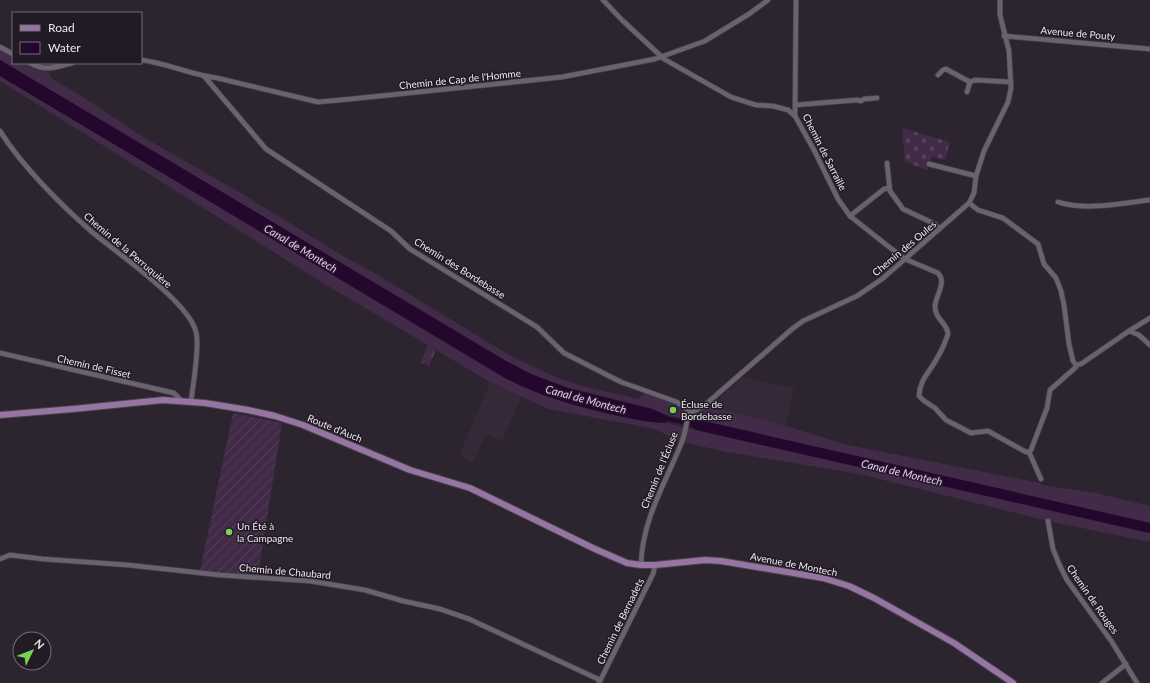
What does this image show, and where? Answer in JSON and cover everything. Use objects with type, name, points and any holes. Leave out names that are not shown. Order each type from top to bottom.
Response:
[{"type":"main road","name":"Route d'Auch","points":[[0,415],[156,400],[181,400],[248,410],[275,416],[303,425],[410,470],[478,491],[595,550],[627,563],[641,565]]},
{"type":"main road","name":"Avenue de Montech","points":[[641,565],[705,560],[721,561],[824,578],[849,586],[874,598],[954,643],[1013,683]]},
{"type":"street","points":[[603,0],[661,57],[731,97],[756,105],[773,106],[788,110],[795,116]]},
{"type":"street","name":"Chemin de Cap de l'Homme","points":[[142,60],[318,102],[562,77],[655,59],[705,41],[750,14],[768,0]]},
{"type":"street","name":"Chemin de Sarraille","points":[[796,0],[795,116],[814,150],[838,199],[850,216],[884,243],[905,258],[938,273],[941,276],[942,281],[935,308],[937,318],[945,325],[948,330],[948,334],[936,361],[925,375],[920,388],[919,396],[935,408],[946,420],[965,430],[971,433],[988,430],[1026,452],[1029,452]]},
{"type":"street","points":[[1000,0],[1000,14],[1004,36],[1009,51],[1011,88],[1008,102],[984,151],[976,176],[974,192],[969,203],[978,210],[1003,218],[1038,244],[1044,264],[1056,278],[1061,291],[1069,344],[1073,360],[1076,365]]},
{"type":"street","name":"Avenue de Pouty","points":[[1004,36],[1074,41],[1150,49]]},
{"type":"street","points":[[0,47],[12,53]]},
{"type":"street","points":[[32,64],[38,68],[48,69],[68,64]]},
{"type":"street","points":[[938,75],[943,70],[946,70],[970,82],[977,79],[1011,82]]},
{"type":"street","name":"Chemin des Bordebasse","points":[[204,76],[266,149],[391,231],[410,249],[536,327],[564,354],[622,382],[677,402],[691,413]]},
{"type":"street","points":[[967,92],[970,82]]},
{"type":"street","points":[[795,105],[857,100],[861,101],[864,99],[876,98]]},
{"type":"street","name":"Chemin de la Perruquière","points":[[0,131],[11,148],[74,216],[159,287],[183,310],[192,322],[197,333],[197,348],[191,401]]},
{"type":"street","points":[[887,163],[890,188],[903,209],[935,224],[939,229]]},
{"type":"street","points":[[929,164],[976,176]]},
{"type":"street","points":[[850,216],[884,189],[890,188]]},
{"type":"street","points":[[1058,202],[1085,206],[1150,200]]},
{"type":"street","name":"Chemin des Oules","points":[[685,428],[691,413],[704,405],[792,329],[803,321],[857,296],[870,288],[969,203]]},
{"type":"street","points":[[1041,479],[1029,452],[1047,408],[1050,390],[1073,370],[1076,365],[1081,364],[1150,318]]},
{"type":"street","points":[[1129,331],[1139,336],[1150,345]]},
{"type":"street","name":"Chemin de Fisset","points":[[0,353],[174,393],[181,400]]},
{"type":"street","name":"Chemin de l'Écluse","points":[[641,565],[642,551],[650,513],[682,442],[685,428]]},
{"type":"street","name":"Chemin de Rouges","points":[[1048,521],[1053,549],[1060,566],[1068,580],[1112,642],[1137,683]]},
{"type":"street","name":"Chemin de Chaubard","points":[[0,559],[10,555],[128,565],[220,575],[310,581],[365,590],[440,609],[469,619],[599,682]]},
{"type":"street","name":"Chemin de Bernadets","points":[[599,682],[653,574],[655,565]]},
{"type":"street","points":[[1102,683],[1126,664]]},
{"type":"shaded area","points":[[743,377],[794,388],[786,426],[719,409],[717,401]]},
{"type":"shaded area","points":[[490,382],[522,396],[502,441],[486,434],[473,463],[459,456]]},
{"type":"green space","points":[[0,47],[12,53],[12,64],[33,64],[48,69],[51,78],[80,95],[140,135],[239,192],[511,356],[551,375],[582,386],[638,399],[647,392],[677,402],[691,413],[705,405],[786,426],[848,445],[1040,483],[1042,485],[1096,493],[1150,506],[1150,523],[699,420],[666,415],[652,409],[568,388],[531,374],[506,361],[0,60]]},
{"type":"green space","points":[[0,76],[505,378],[530,390],[569,403],[610,414],[644,421],[665,423],[1150,533],[1150,542],[1048,521],[859,474],[727,452],[682,442],[654,429],[549,409],[490,382],[323,283],[0,81]]},
{"type":"green space","points":[[902,128],[950,142],[945,160],[932,156],[927,170],[905,162]]},
{"type":"green space","points":[[428,345],[436,350],[429,366],[421,362]]},
{"type":"green space","points":[[233,413],[282,423],[258,575],[200,571]]},
{"type":"water","name":"Canal de Montech","points":[[0,60],[506,361],[531,374],[568,388],[652,409],[669,417],[689,421],[699,420],[1150,523],[1150,533],[696,430],[688,425],[666,421],[665,423],[644,421],[610,414],[569,403],[530,390],[505,378],[0,76]]},
{"type":"place","name":"Écluse de Bordebasse","points":[[673,410]]},
{"type":"place","name":"Un Été à la Campagne","points":[[229,532]]}]
